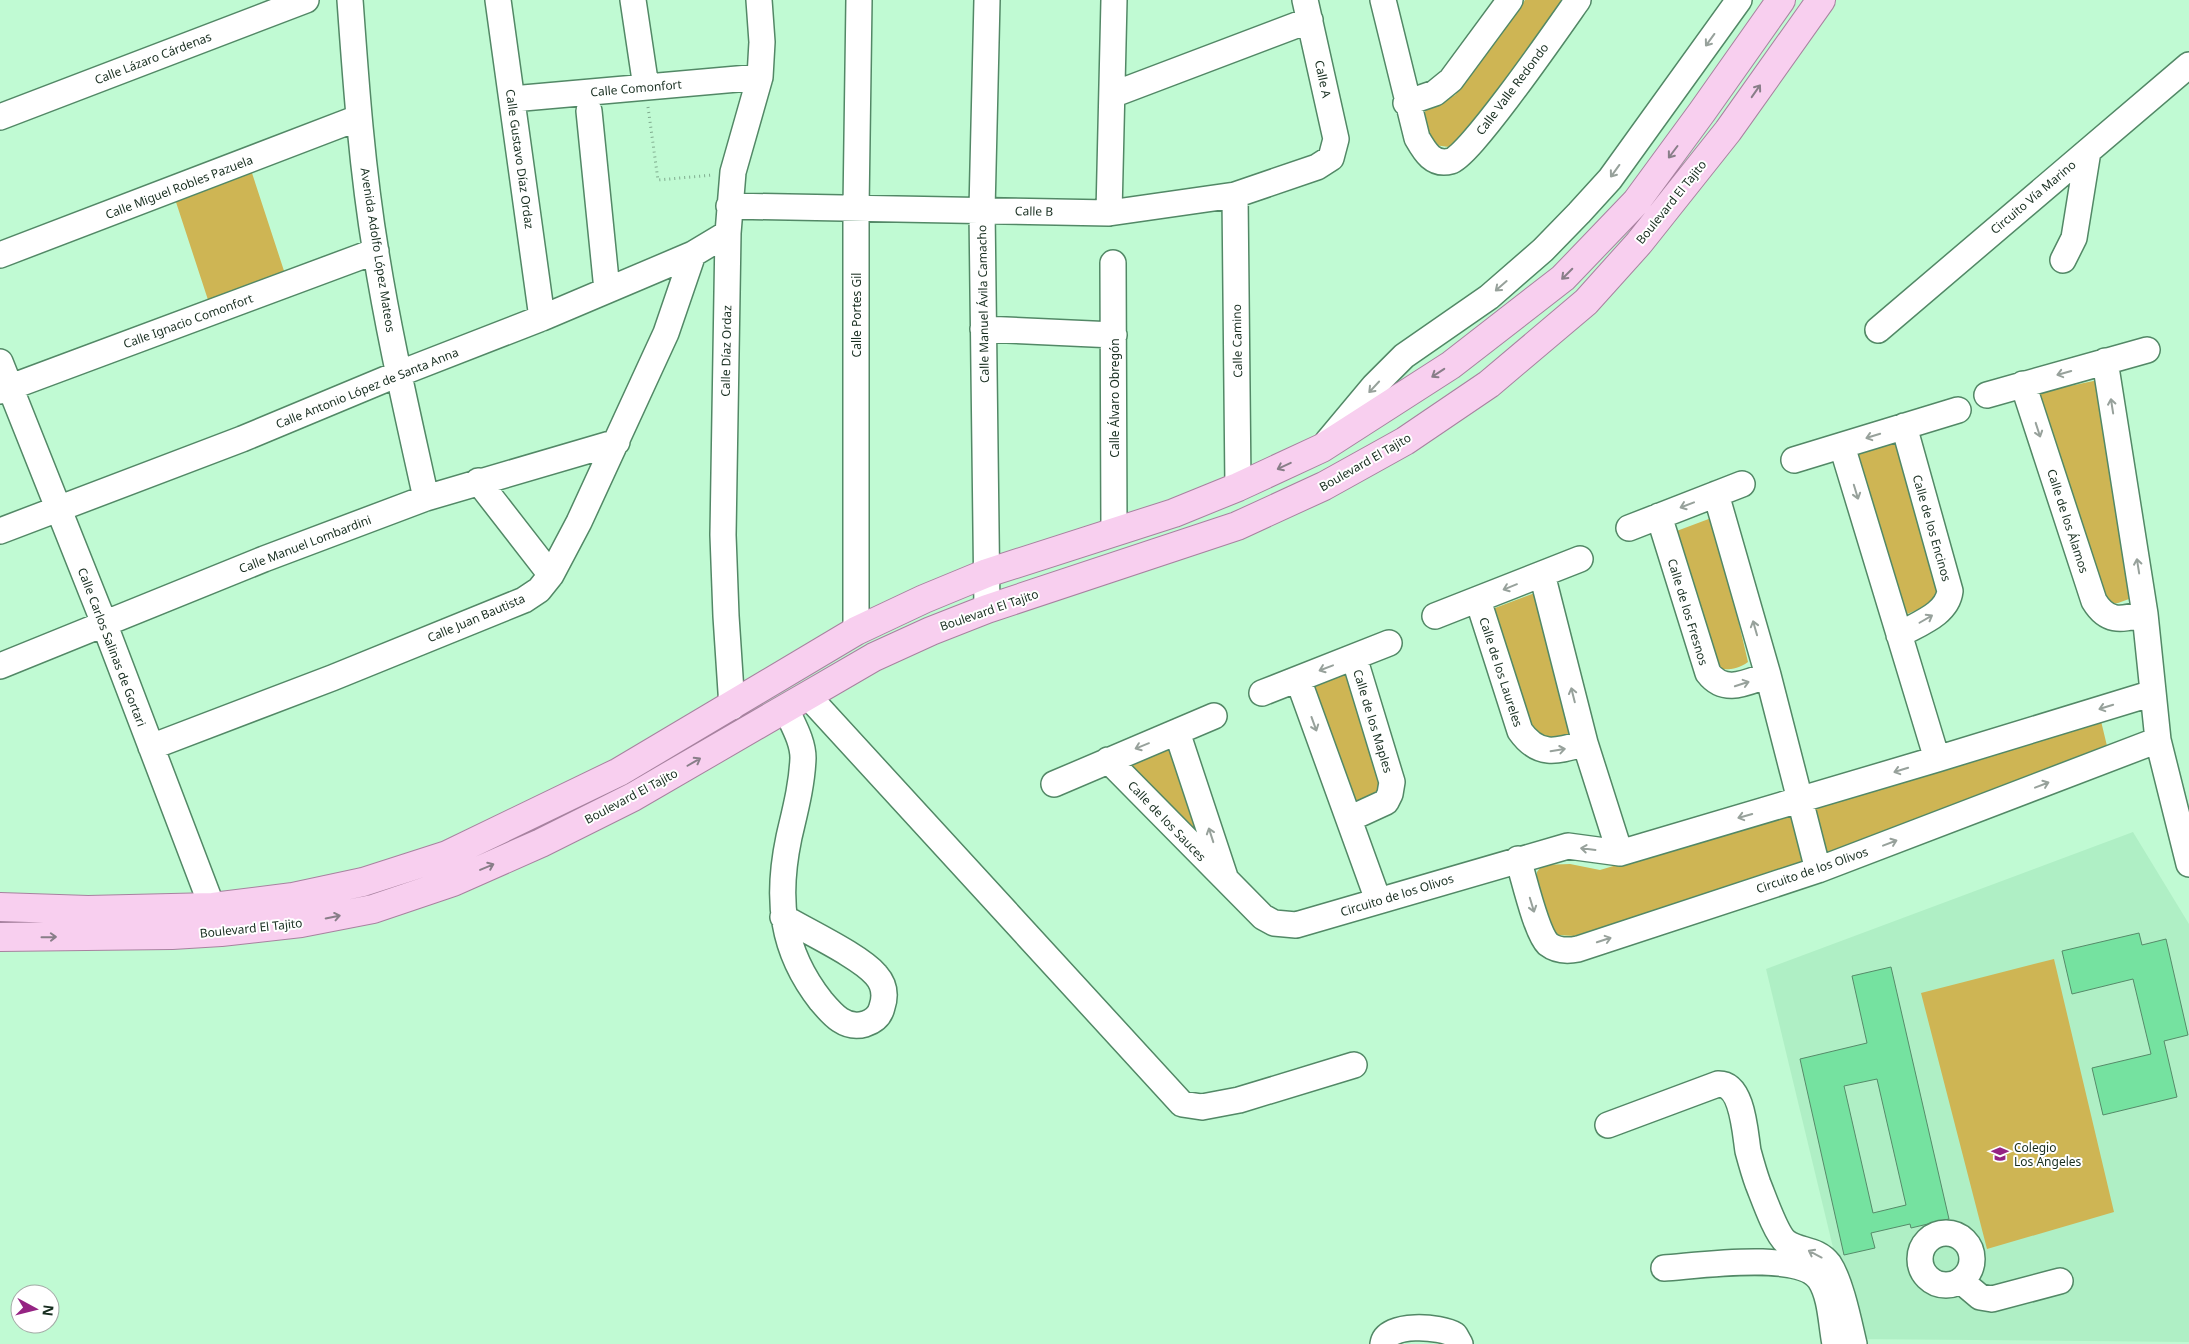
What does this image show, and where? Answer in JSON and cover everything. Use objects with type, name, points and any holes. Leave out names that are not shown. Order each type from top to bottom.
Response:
[{"type":"main road","name":"Boulevard El Tajito","points":[[0,937],[172,935],[293,897],[363,882],[447,854],[620,772],[732,707],[856,631],[924,599],[987,573],[1174,513],[1238,487],[1322,448],[1451,365],[1563,278],[1636,202],[1781,0]]},
{"type":"main road","name":"Boulevard El Tajito","points":[[0,907],[98,910],[217,920],[301,923],[373,909],[453,882],[541,844],[633,797],[874,657],[931,631],[987,609],[1237,526],[1324,486],[1404,441],[1489,384],[1586,302],[1639,243],[1728,131],[1821,0]]},
{"type":"main road","points":[[1702,112],[1728,131]]},
{"type":"street","name":"Calle Lázaro Cárdenas","points":[[0,118],[306,0]]},
{"type":"street","name":"Avenida Adolfo López Mateos","points":[[350,0],[358,118],[376,251],[398,374],[426,498]]},
{"type":"street","name":"Calle Gustavo Díaz Ordaz","points":[[498,0],[542,318]]},
{"type":"street","points":[[633,0],[646,87]]},
{"type":"street","name":"Calle Díaz Ordaz","points":[[732,707],[723,535],[729,206],[733,172],[760,77],[762,42],[759,0]]},
{"type":"street","name":"Calle Portes Gil","points":[[856,631],[856,208],[859,0]]},
{"type":"street","name":"Calle Manuel Ávila Camacho","points":[[987,0],[982,210],[987,609]]},
{"type":"street","points":[[1109,213],[1114,0]]},
{"type":"street","points":[[1382,0],[1406,103],[1435,93],[1451,80],[1510,0]]},
{"type":"street","name":"Calle Valle Redondo","points":[[1406,103],[1417,138],[1427,156],[1436,161],[1454,161],[1486,127],[1578,0]]},
{"type":"street","points":[[1322,448],[1374,386],[1404,356],[1489,297],[1543,250],[1579,213],[1610,179],[1738,0]]},
{"type":"street","points":[[1112,95],[1307,10]]},
{"type":"street","name":"Calle A","points":[[1307,10],[1336,139],[1331,158]]},
{"type":"street","name":"Circuito Vía Marino","points":[[1878,330],[2189,65]]},
{"type":"street","name":"Calle Comonfort","points":[[512,99],[760,77]]},
{"type":"street","points":[[589,111],[607,290]]},
{"type":"street","name":"Calle Miguel Robles Pazuela","points":[[0,255],[358,118]]},
{"type":"street","points":[[2063,260],[2074,238],[2088,151]]},
{"type":"street","name":"Calle B","points":[[729,206],[1109,213],[1235,195],[1317,167],[1331,158]]},
{"type":"street","name":"Calle Camino","points":[[1235,195],[1238,487]]},
{"type":"street","name":"Calle Antonio López de Santa Anna","points":[[0,532],[242,439],[398,374],[542,318],[693,254],[728,233]]},
{"type":"street","name":"Calle Ignacio Comonfort","points":[[5,389],[376,251]]},
{"type":"street","name":"Calle Juan Bautista","points":[[151,747],[332,678],[524,600],[539,590],[551,575],[579,522],[617,442],[666,333],[693,254]]},
{"type":"street","name":"Calle Álvaro Obregón","points":[[1114,263],[1114,532]]},
{"type":"street","points":[[983,329],[1114,335]]},
{"type":"street","points":[[1987,395],[2146,350]]},
{"type":"street","points":[[2104,361],[2145,614],[2158,740],[2189,864]]},
{"type":"street","name":"Calle Carlos Salinas de Gortari","points":[[0,362],[5,389],[58,509],[104,623],[217,920]]},
{"type":"street","name":"Calle de los Álamos","points":[[2023,384],[2094,601],[2105,614],[2116,619],[2145,614]]},
{"type":"street","points":[[1794,460],[1958,410]]},
{"type":"street","name":"Calle de los Encinos","points":[[1899,635],[1942,609],[1949,598],[1950,591],[1904,426]]},
{"type":"street","name":"Calle Manuel Lombardini","points":[[0,666],[104,623],[426,498],[478,481],[617,442]]},
{"type":"street","points":[[1842,446],[1937,759]]},
{"type":"street","points":[[478,481],[551,575]]},
{"type":"street","points":[[1629,528],[1742,484]]},
{"type":"street","points":[[1716,494],[1768,675],[1818,870]]},
{"type":"street","name":"Calle de los Fresnos","points":[[1659,516],[1708,673],[1722,684],[1734,687],[1768,675]]},
{"type":"street","name":"Calle de los Laureles","points":[[1435,616],[1580,559]]},
{"type":"street","points":[[1542,574],[1585,743],[1620,853]]},
{"type":"street","name":"Calle de los Laureles","points":[[1478,600],[1520,731],[1525,739],[1532,745],[1548,751],[1556,751],[1585,743]]},
{"type":"street","name":"Calle de los Maples","points":[[1262,693],[1389,643]]},
{"type":"street","name":"Calle de los Maples","points":[[1348,819],[1386,802],[1390,794],[1392,782],[1354,656]]},
{"type":"street","points":[[1298,678],[1378,900]]},
{"type":"street","name":"Circuito de los Olivos","points":[[1274,923],[1296,925],[1568,846],[1620,853],[1937,759],[2153,692]]},
{"type":"street","points":[[783,917],[863,964],[876,974],[882,983],[885,997],[881,1012],[874,1020],[862,1025],[850,1024],[834,1018],[812,990],[790,947],[783,917],[782,896],[784,872],[800,785],[803,757],[797,702]]},
{"type":"street","points":[[797,702],[1182,1104],[1202,1107],[1239,1100],[1354,1065]]},
{"type":"street","points":[[1054,784],[1214,716]]},
{"type":"street","name":"Calle de los Sauces","points":[[1177,732],[1226,881]]},
{"type":"street","name":"Circuito de los Olivos","points":[[1518,859],[1541,933],[1548,944],[1557,949],[1567,951],[1578,949],[1818,870],[2158,740]]},
{"type":"street","name":"Calle de los Sauces","points":[[1108,760],[1226,881],[1263,917],[1274,923]]},
{"type":"street","points":[[1608,1125],[1718,1084],[1728,1085],[1734,1092],[1743,1116],[1751,1162],[1781,1252],[1807,1268],[1820,1279],[1825,1290],[1835,1344]]},
{"type":"street","points":[[1664,1268],[1781,1252],[1817,1254],[1828,1264],[1844,1305],[1854,1344]]},
{"type":"street","points":[[1961,1280],[1980,1297],[1992,1299],[2060,1282]]},
{"type":"street","points":[[1383,1344],[1383,1340],[1389,1333],[1396,1330],[1438,1328],[1455,1335],[1460,1344]]},
{"type":"path","points":[[646,87],[658,180],[733,172]]},
{"type":"shaded area","points":[[1525,0],[1568,0],[1482,112],[1449,147],[1434,145],[1425,138],[1423,114],[1427,109],[1455,95]]},
{"type":"shaded area","points":[[251,170],[287,280],[210,306],[174,196]]},
{"type":"shaded area","points":[[2098,380],[2129,599],[2105,605],[2037,393]]},
{"type":"shaded area","points":[[1900,437],[1941,600],[1900,617],[1846,452]]},
{"type":"shaded area","points":[[1714,517],[1748,662],[1737,668],[1730,669],[1718,669],[1674,532]]},
{"type":"shaded area","points":[[1540,591],[1579,740],[1536,740],[1487,611]]},
{"type":"shaded area","points":[[1350,664],[1384,781],[1381,794],[1353,803],[1307,682]]},
{"type":"shaded area","points":[[2101,721],[2107,746],[1802,864],[1574,936],[1557,935],[1551,930],[1537,880],[1537,872],[1542,865],[1570,864],[1600,870]]},
{"type":"shaded area","points":[[1177,745],[1215,861],[1120,768]]},
{"type":"shaded area","name":"Colegio Los Angeles","points":[[2133,832],[2189,924],[2189,1342],[1855,1339],[1766,969]]},
{"type":"shaded area","points":[[2054,959],[2114,1212],[1987,1249],[1921,993]]},
{"type":"building","points":[[2139,933],[2142,945],[2166,939],[2188,1035],[2164,1041],[2177,1097],[2103,1115],[2092,1068],[2151,1054],[2133,979],[2072,994],[2062,951]]},
{"type":"building","points":[[1891,967],[1949,1219],[1911,1228],[1910,1224],[1871,1233],[1875,1248],[1844,1255],[1800,1059],[1867,1043],[1852,976]],"holes":[[[1877,1079],[1906,1205],[1873,1213],[1844,1086]]]},
{"type":"place","name":"Colegio Los Angeles","points":[[2000,1154]]}]
